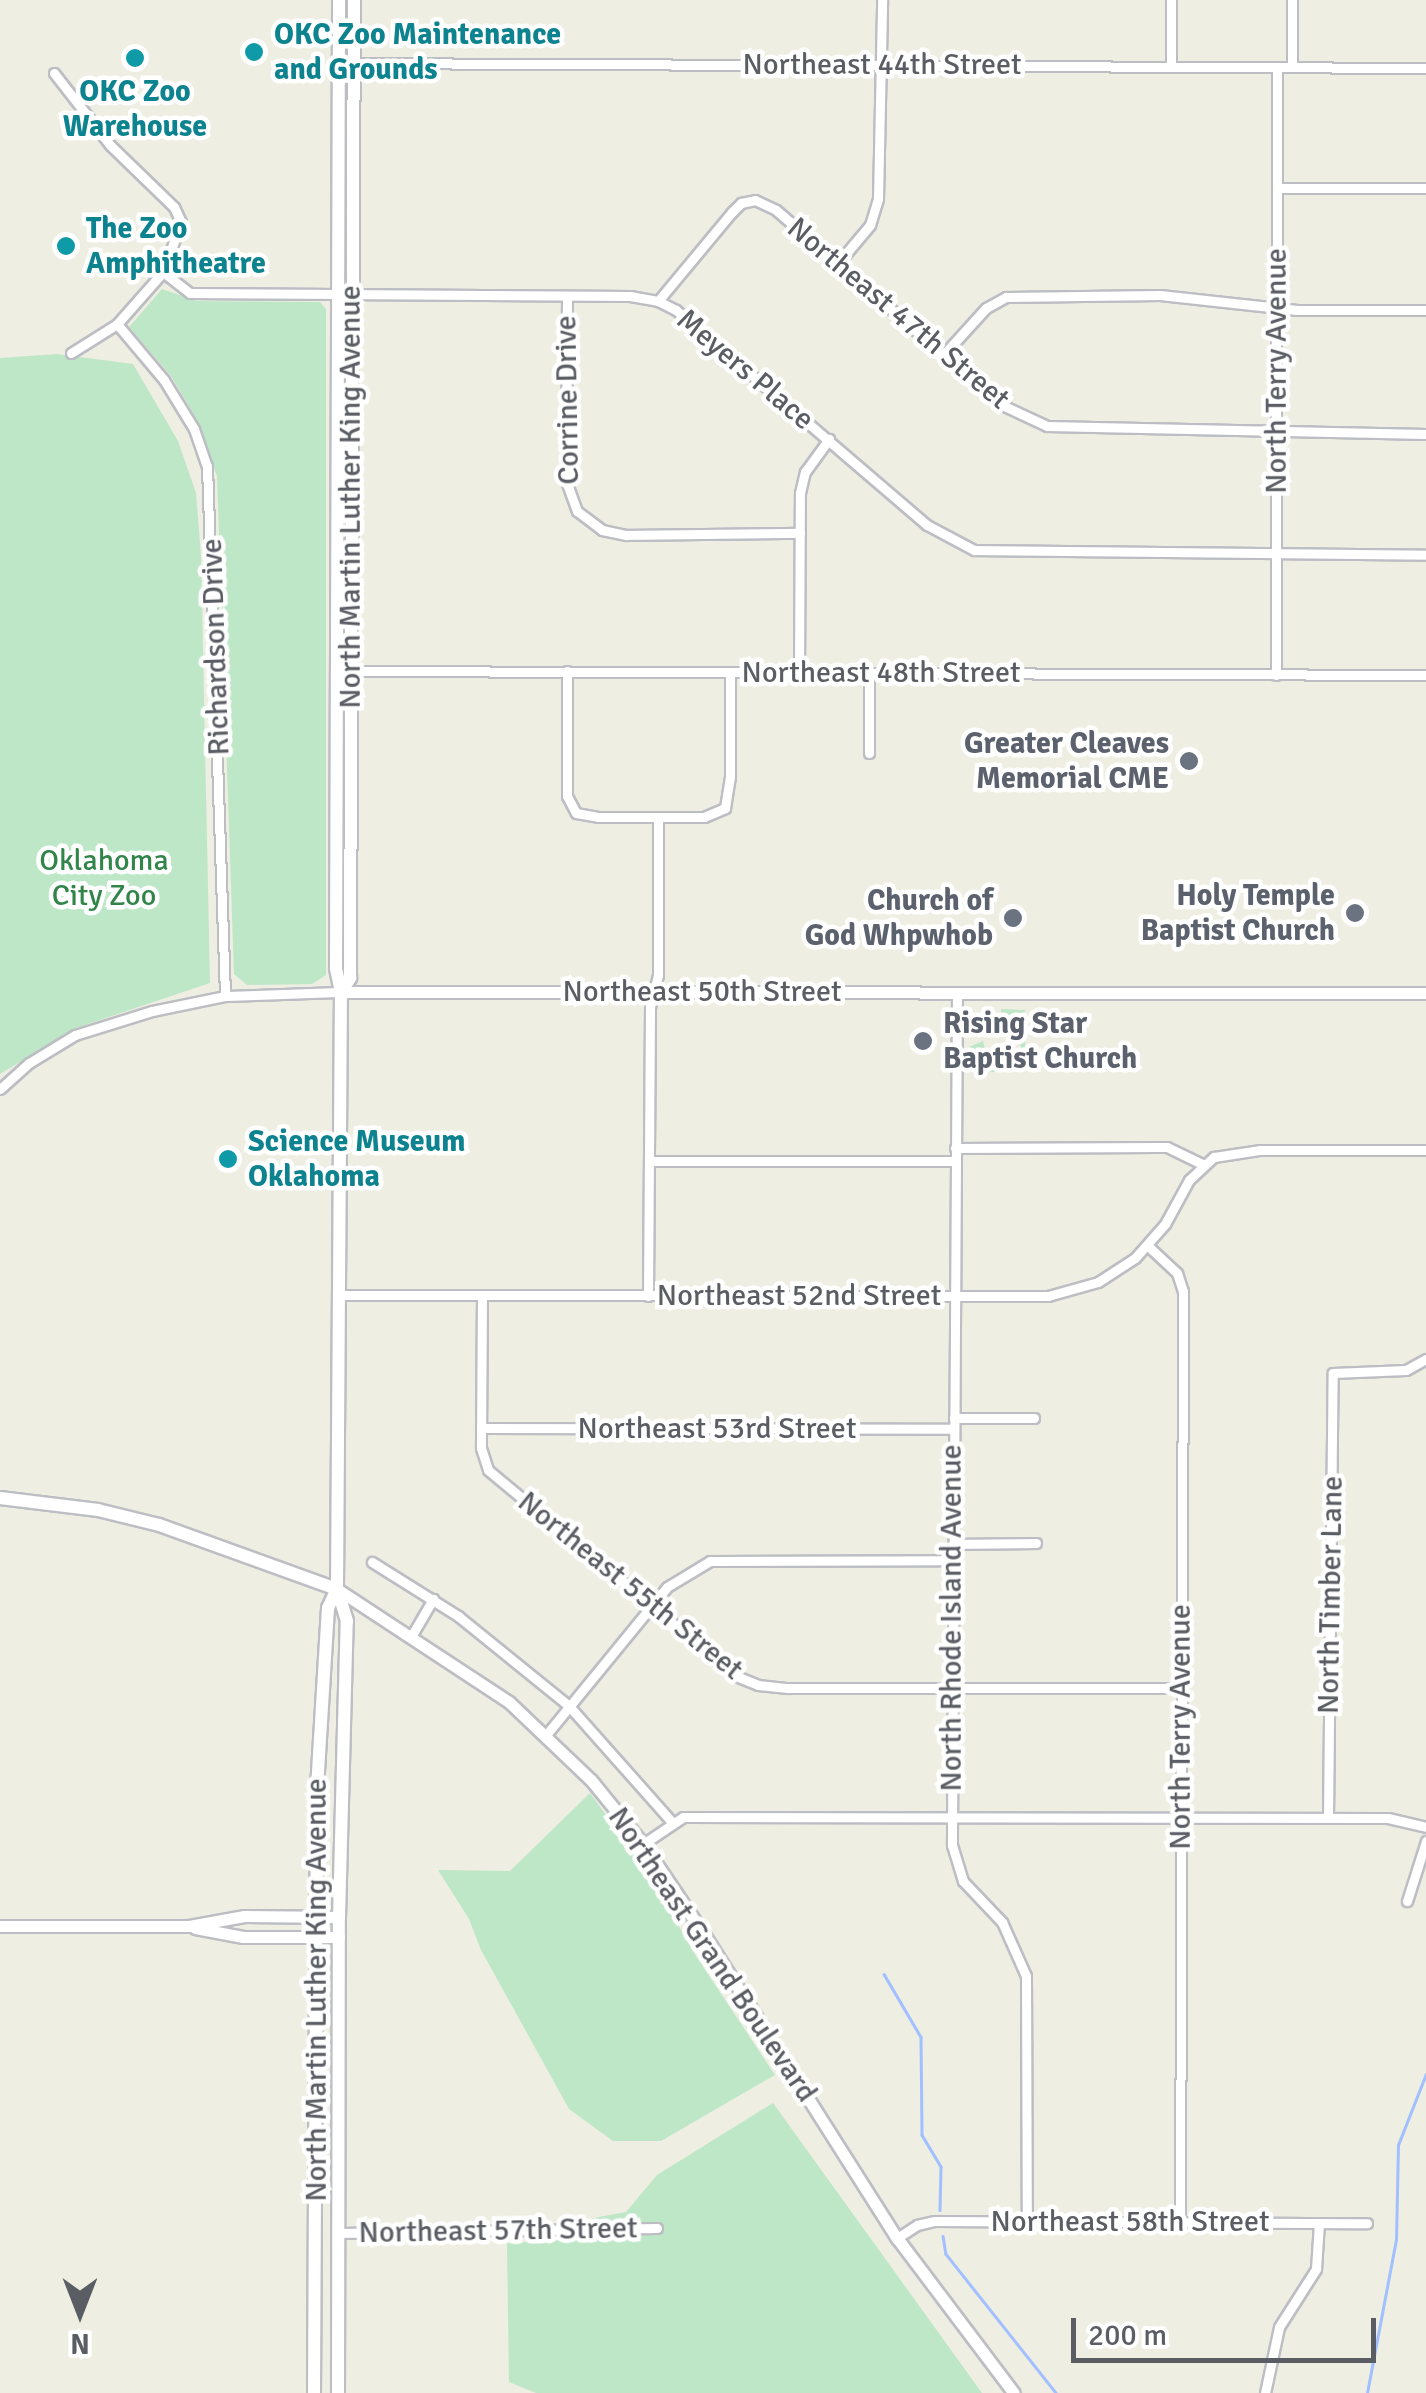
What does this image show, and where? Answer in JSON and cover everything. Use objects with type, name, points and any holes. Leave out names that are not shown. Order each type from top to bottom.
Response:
[{"type":"main road","name":"North Martin Luther King Avenue","points":[[338,0],[342,671]]},
{"type":"main road","name":"North Martin Luther King Avenue","points":[[338,2393],[340,1917],[347,1621],[337,1589],[341,992],[336,978],[352,296],[354,0]]},
{"type":"main road","points":[[0,1498],[98,1510],[160,1525],[337,1589]]},
{"type":"main road","name":"North Martin Luther King Avenue","points":[[314,2393],[316,1788],[328,1608],[337,1589]]},
{"type":"street","points":[[838,263],[875,213],[880,184],[882,0]]},
{"type":"street","points":[[1170,65],[1171,0]]},
{"type":"street","points":[[1292,0],[1292,66]]},
{"type":"street","name":"Northeast 44th Street","points":[[338,64],[1426,68]]},
{"type":"street","name":"North Terry Avenue","points":[[1276,675],[1277,67]]},
{"type":"street","points":[[54,73],[110,144],[174,207],[181,222],[163,272],[117,324],[71,353]]},
{"type":"street","points":[[1276,188],[1426,188]]},
{"type":"street","name":"Northeast 47th Street","points":[[658,301],[732,212],[748,200],[776,210],[1002,405],[1047,426],[1426,434]]},
{"type":"street","name":"Meyers Place","points":[[163,272],[170,282],[207,296],[630,296],[658,301],[676,310],[927,525],[974,550],[1426,555]]},
{"type":"street","points":[[944,352],[986,308],[1006,297],[1160,295],[1277,308],[1426,310]]},
{"type":"street","name":"Corrine Drive","points":[[566,297],[566,481],[577,512],[602,530],[626,535],[800,533]]},
{"type":"street","name":"Richardson Drive","points":[[117,324],[164,380],[194,429],[207,466],[225,996]]},
{"type":"street","points":[[799,672],[802,482],[829,439]]},
{"type":"street","name":"Northeast 48th Street","points":[[342,671],[1426,675]]},
{"type":"street","points":[[567,671],[566,782],[573,810],[584,816],[704,818],[725,808],[730,777],[730,672]]},
{"type":"street","points":[[869,672],[869,753]]},
{"type":"street","points":[[648,1296],[653,992],[658,974],[658,816]]},
{"type":"street","name":"Northeast 50th Street","points":[[0,1089],[29,1062],[75,1035],[152,1011],[225,996],[341,992],[1426,993]]},
{"type":"street","name":"North Rhode Island Avenue","points":[[957,992],[951,1817],[955,1860],[963,1880],[1002,1922],[1026,1976],[1026,2221]]},
{"type":"street","points":[[955,1148],[1168,1147],[1204,1165],[1223,1154],[1260,1150],[1426,1150]]},
{"type":"street","points":[[650,1161],[955,1160]]},
{"type":"street","name":"Northeast 52nd Street","points":[[338,1295],[1063,1293],[1118,1271],[1148,1246],[1189,1180],[1204,1165]]},
{"type":"street","name":"North Terry Avenue","points":[[1148,1246],[1177,1274],[1183,1290],[1180,2222]]},
{"type":"street","name":"Northeast 55th Street","points":[[482,1296],[482,1456],[493,1476],[727,1670],[758,1685],[1181,1688]]},
{"type":"street","name":"North Timber Lane","points":[[1328,1817],[1333,1373],[1398,1372],[1426,1359]]},
{"type":"street","name":"Northeast 53rd Street","points":[[481,1428],[953,1423],[1034,1418]]},
{"type":"street","points":[[953,1544],[1036,1544]]},
{"type":"street","points":[[546,1735],[652,1607],[686,1572],[710,1561],[953,1560]]},
{"type":"street","name":"Northeast Grand Boulevard","points":[[372,1562],[434,1599],[501,1648],[569,1706],[672,1822]]},
{"type":"street","name":"Northeast Grand Boulevard","points":[[337,1589],[496,1692],[591,1780],[643,1844],[898,2238],[1014,2393]]},
{"type":"street","points":[[412,1635],[434,1599]]},
{"type":"street","points":[[643,1844],[683,1817],[1328,1817],[1388,1818],[1426,1827]]},
{"type":"street","points":[[1407,1901],[1426,1842]]},
{"type":"street","points":[[0,1926],[189,1926],[244,1916],[340,1917]]},
{"type":"street","points":[[189,1926],[243,1937],[340,1937]]},
{"type":"street","name":"Northeast 58th Street","points":[[898,2238],[925,2222],[1367,2223]]},
{"type":"street","points":[[1266,2393],[1279,2327],[1316,2269],[1319,2223]]},
{"type":"street","name":"Northeast 57th Street","points":[[338,2233],[657,2228]]},
{"type":"green space","points":[[162,289],[197,301],[320,302],[326,309],[326,975],[312,984],[247,985],[234,974],[217,476],[193,413],[171,376],[129,327]]},
{"type":"green space","name":"Oklahoma City Zoo","points":[[57,354],[133,364],[178,441],[196,493],[201,555],[210,983],[76,1028],[0,1074],[0,358]]},
{"type":"green space","points":[[1001,1009],[1025,1010],[1025,1072],[968,1072],[969,1047],[983,1041],[989,1064],[998,1060],[1001,1066],[1022,1052],[1015,1023],[1003,1025]]},
{"type":"green space","points":[[590,1793],[649,1874],[696,1956],[775,2075],[661,2141],[613,2141],[569,2109],[481,1950],[469,1919],[438,1870],[510,1871]]},
{"type":"green space","points":[[773,2103],[982,2393],[536,2393],[509,2382],[507,2243],[578,2239],[594,2218],[626,2212],[657,2175]]},
{"type":"waterway","points":[[884,1974],[921,2037],[922,2135],[941,2167],[940,2210]]},
{"type":"waterway","points":[[1367,2393],[1396,2240],[1398,2145],[1426,2074]]},
{"type":"waterway","points":[[943,2236],[946,2254],[1056,2393]]},
{"type":"place","name":"OKC Zoo Maintenance and Grounds","points":[[254,52]]},
{"type":"place","name":"OKC Zoo Warehouse","points":[[135,58]]},
{"type":"place","name":"The Zoo Amphitheatre","points":[[66,246]]},
{"type":"place","name":"Greater Cleaves Memorial CME","points":[[1189,761]]},
{"type":"place","name":"Holy Temple Baptist Church","points":[[1355,913]]},
{"type":"place","name":"Church of God Whpwhob","points":[[1013,918]]},
{"type":"place","name":"Rising Star Baptist Church","points":[[923,1041]]},
{"type":"place","name":"Science Museum Oklahoma","points":[[228,1159]]}]
